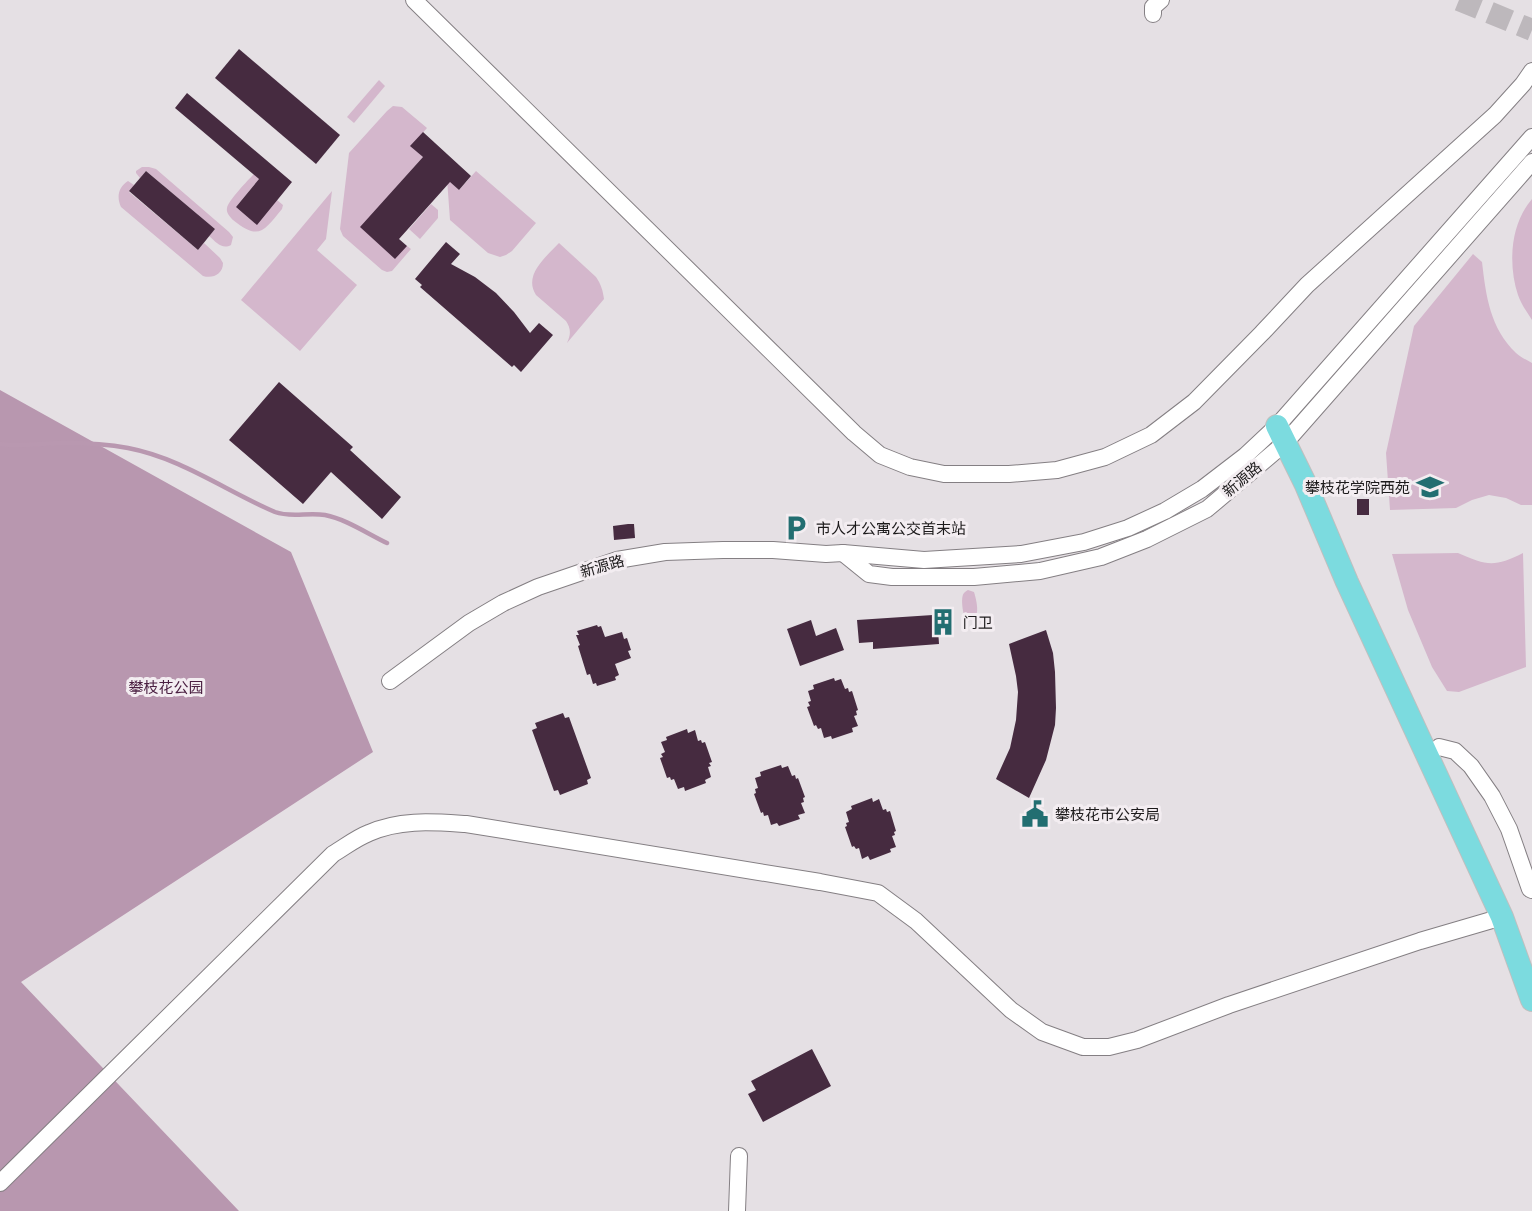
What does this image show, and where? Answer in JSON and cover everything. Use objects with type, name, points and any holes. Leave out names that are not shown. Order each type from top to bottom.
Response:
[{"type":"main road","points":[[1281,434],[1502,917],[1532,1000]]},
{"type":"street","points":[[414,0],[854,434],[880,455],[910,467],[944,474],[1009,474],[1057,470],[1105,457],[1151,435],[1194,402],[1307,285],[1495,116],[1532,70]]},
{"type":"street","name":"新源路","points":[[1281,434],[1532,136]]},
{"type":"street","name":"新源路","points":[[390,681],[469,623],[503,603],[538,587],[617,560],[665,552],[723,550],[843,553],[869,574],[892,577],[974,577],[1040,571],[1091,559],[1147,539],[1207,509],[1281,434],[1532,162]]},
{"type":"street","points":[[1439,747],[1455,751],[1471,766],[1492,796],[1509,830],[1532,890]]},
{"type":"street","points":[[0,1184],[333,854],[369,833],[396,825],[426,822],[466,824],[878,893],[916,921],[1011,1010],[1042,1032],[1083,1047],[1109,1047],[1137,1040],[1229,1005],[1420,941],[1502,917]]},
{"type":"street","points":[[737,1211],[740,1156]]},
{"type":"shaded area","points":[[379,80],[385,86],[354,123],[347,117]]},
{"type":"shaded area","points":[[393,106],[402,107],[427,128],[411,146],[423,157],[361,227],[411,249],[392,271],[387,272],[343,236],[340,229],[349,153]]},
{"type":"shaded area","points":[[142,167],[156,169],[229,232],[233,237],[231,245],[222,246],[214,241],[209,236],[215,229],[146,171],[140,178],[136,171]]},
{"type":"shaded area","points":[[476,171],[536,223],[512,251],[500,257],[488,253],[450,220],[447,179],[459,190]]},
{"type":"shaded area","points":[[254,174],[259,179],[236,207],[277,200],[283,205],[265,228],[255,232],[233,220],[227,210],[234,196]]},
{"type":"shaded area","points":[[128,181],[134,185],[129,192],[198,250],[204,243],[220,258],[223,267],[219,273],[214,276],[203,276],[121,207],[119,192]]},
{"type":"shaded area","points":[[332,191],[326,239],[317,250],[357,285],[300,351],[241,300]]},
{"type":"shaded area","points":[[1532,199],[1532,320],[1518,295],[1512,258],[1519,220]]},
{"type":"shaded area","points":[[431,204],[438,210],[438,218],[420,239],[409,229]]},
{"type":"shaded area","points":[[559,243],[596,277],[604,299],[567,343],[570,332],[566,321],[536,295],[532,280],[543,260]]},
{"type":"shaded area","points":[[1473,254],[1482,262],[1491,311],[1500,333],[1516,353],[1532,363],[1532,505],[1521,505],[1506,498],[1489,495],[1456,508],[1390,510],[1386,453],[1414,326]]},
{"type":"shaded area","points":[[1458,553],[1484,562],[1498,563],[1523,553],[1526,667],[1459,692],[1447,691],[1432,667],[1408,610],[1392,554]]},
{"type":"shaded area","points":[[968,590],[974,592],[977,606],[976,615],[971,620],[966,620],[962,606],[963,595]]},
{"type":"green space","name":"攀枝花公园","points":[[0,390],[291,552],[373,752],[21,982],[239,1211],[0,1211]]},
{"type":"building","points":[[239,49],[340,135],[316,164],[215,78]]},
{"type":"building","points":[[187,93],[292,182],[257,225],[236,207],[259,179],[175,108]]},
{"type":"building","points":[[423,132],[471,176],[459,190],[450,182],[399,239],[407,246],[395,259],[360,227],[423,157],[410,146]]},
{"type":"building","points":[[146,171],[215,229],[198,250],[129,191]]},
{"type":"building","points":[[446,242],[460,254],[451,264],[475,277],[496,293],[530,333],[539,323],[553,335],[521,372],[514,365],[512,367],[420,287],[422,285],[415,279]]},
{"type":"building","points":[[279,382],[353,447],[350,450],[401,497],[382,519],[331,472],[303,504],[229,440]]},
{"type":"building","points":[[1357,499],[1369,499],[1369,515],[1357,515]]},
{"type":"building","points":[[634,524],[635,538],[614,540],[613,526]]},
{"type":"building","points":[[948,614],[949,628],[938,629],[939,644],[873,649],[873,642],[859,643],[857,620]]},
{"type":"building","points":[[811,620],[816,636],[836,628],[844,650],[800,666],[787,629]]},
{"type":"building","points":[[601,626],[605,637],[622,632],[624,639],[627,638],[631,658],[615,664],[619,675],[615,677],[616,680],[597,686],[596,683],[593,684],[590,674],[587,675],[576,635],[579,635],[577,631]]},
{"type":"building","points":[[1046,630],[1053,653],[1055,672],[1055,725],[1046,760],[1029,798],[996,779],[1010,748],[1016,720],[1018,692],[1009,644]]},
{"type":"building","points":[[834,678],[835,681],[841,679],[845,689],[852,691],[858,710],[857,715],[854,716],[858,726],[852,728],[853,732],[832,739],[831,736],[824,738],[821,728],[814,726],[807,707],[810,706],[808,702],[811,701],[808,691],[814,689],[813,685]]},
{"type":"building","points":[[563,713],[565,718],[569,717],[591,778],[587,780],[588,784],[560,795],[558,790],[554,791],[532,730],[537,728],[535,723]]},
{"type":"building","points":[[687,729],[688,733],[695,730],[698,741],[705,742],[712,762],[708,767],[711,777],[705,780],[706,783],[685,791],[684,787],[678,789],[674,779],[667,778],[660,758],[665,752],[661,742],[667,740],[666,737]]},
{"type":"building","points":[[781,765],[782,768],[788,766],[792,776],[795,775],[796,779],[798,778],[805,797],[804,802],[801,803],[805,813],[798,815],[800,819],[779,826],[777,823],[771,825],[768,815],[764,816],[763,812],[761,813],[754,794],[755,789],[758,788],[755,778],[761,776],[760,772]]},
{"type":"building","points":[[872,798],[873,802],[879,799],[883,810],[890,811],[896,831],[892,836],[896,847],[890,849],[891,852],[870,860],[868,856],[862,859],[859,848],[852,847],[845,827],[849,822],[846,812],[852,809],[851,806]]},
{"type":"building","points":[[812,1049],[831,1086],[763,1122],[748,1094],[756,1090],[751,1081]]},
{"type":"waterway","points":[[0,444],[96,444],[148,453],[185,467],[275,512],[287,515],[319,514],[333,517],[387,543]]},
{"type":"tunnel","points":[[1459,0],[1532,30]]},
{"type":"place","name":"攀枝花学院西苑","points":[[1430,487]]},
{"type":"place","name":"市人才公寓公交首末站","points":[[796,528]]},
{"type":"place","name":"门卫","points":[[943,622]]},
{"type":"place","name":"攀枝花市公安局","points":[[1035,814]]}]
